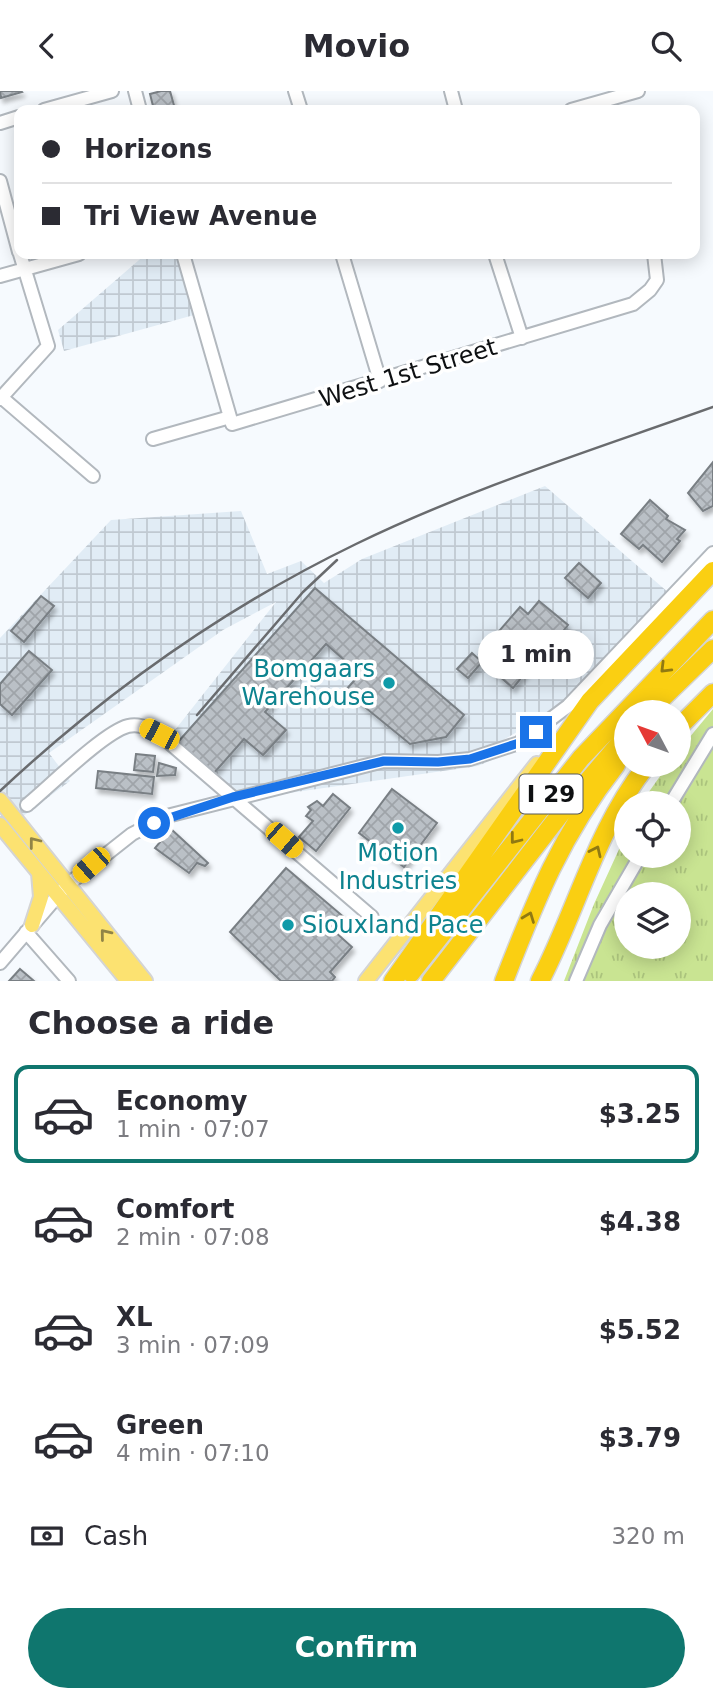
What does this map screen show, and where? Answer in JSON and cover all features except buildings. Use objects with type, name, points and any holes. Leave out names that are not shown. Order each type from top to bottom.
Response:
[{"type":"highway","points":[[393,981],[590,702],[709,576]]},
{"type":"highway","name":"I 29","points":[[405,981],[565,777],[649,684],[713,620]]},
{"type":"highway","points":[[660,700],[713,649]]},
{"type":"highway","points":[[675,700],[713,661]]},
{"type":"highway","points":[[691,715],[713,693]]},
{"type":"highway","name":"I 29","points":[[430,981],[614,750]]},
{"type":"highway","points":[[504,981],[542,883],[561,844],[614,768]]},
{"type":"highway","points":[[540,981],[580,894],[595,850],[640,777]]},
{"type":"main road","points":[[366,981],[537,764],[590,702]]},
{"type":"main road","points":[[0,800],[128,981]]},
{"type":"main road","points":[[0,825],[39,873],[62,891],[145,981]]},
{"type":"main road","points":[[29,929],[41,897],[39,873]]},
{"type":"street","points":[[62,105],[112,91]]},
{"type":"street","points":[[591,105],[638,91]]},
{"type":"street","points":[[0,181],[14,231]]},
{"type":"street","points":[[22,259],[48,346],[0,397],[93,476]]},
{"type":"street","points":[[0,276],[61,259]]},
{"type":"street","points":[[184,259],[230,417]]},
{"type":"street","points":[[343,259],[380,381]]},
{"type":"street","points":[[497,259],[522,338]]},
{"type":"street","name":"West 1st Street","points":[[153,439],[230,417],[232,424],[633,304],[650,291],[657,280],[655,259]]},
{"type":"street","points":[[0,963],[62,891],[140,829],[167,816],[233,797],[384,761],[438,762],[470,759],[519,743],[568,706],[713,553]]},
{"type":"street","points":[[27,805],[106,739],[126,727],[141,725],[159,734],[372,917]]},
{"type":"street","points":[[678,791],[713,734]]},
{"type":"street","points":[[576,981],[600,925],[633,868]]},
{"type":"street","points":[[29,929],[69,981]]},
{"type":"shaded area","points":[[140,259],[178,259],[194,315],[64,351],[58,330]]},
{"type":"shaded area","points":[[545,486],[669,593],[557,709],[503,740],[494,759],[478,766],[247,799],[171,735],[276,602],[223,630],[49,753],[70,781],[22,817],[0,789],[0,638],[111,520],[241,511],[267,574],[301,561],[324,583],[362,559]]},
{"type":"green space","points":[[713,709],[713,981],[564,981],[614,860],[614,868],[691,868],[691,791],[650,791],[659,777],[691,777],[691,736]]},
{"type":"railway","points":[[0,791],[82,719],[169,654],[260,595],[308,569],[443,505],[713,407]]},
{"type":"railway","points":[[197,715],[303,592],[337,560]]},
{"type":"place","name":"Bomgaars Warehouse","points":[[389,683]]},
{"type":"place","name":"Motion Industries","points":[[398,828]]},
{"type":"place","name":"Siouxland Pace","points":[[288,925]]},
{"type":"route","points":[[154,823],[167,816],[233,797],[384,761],[438,762],[470,759],[519,743],[536,732]]}]
